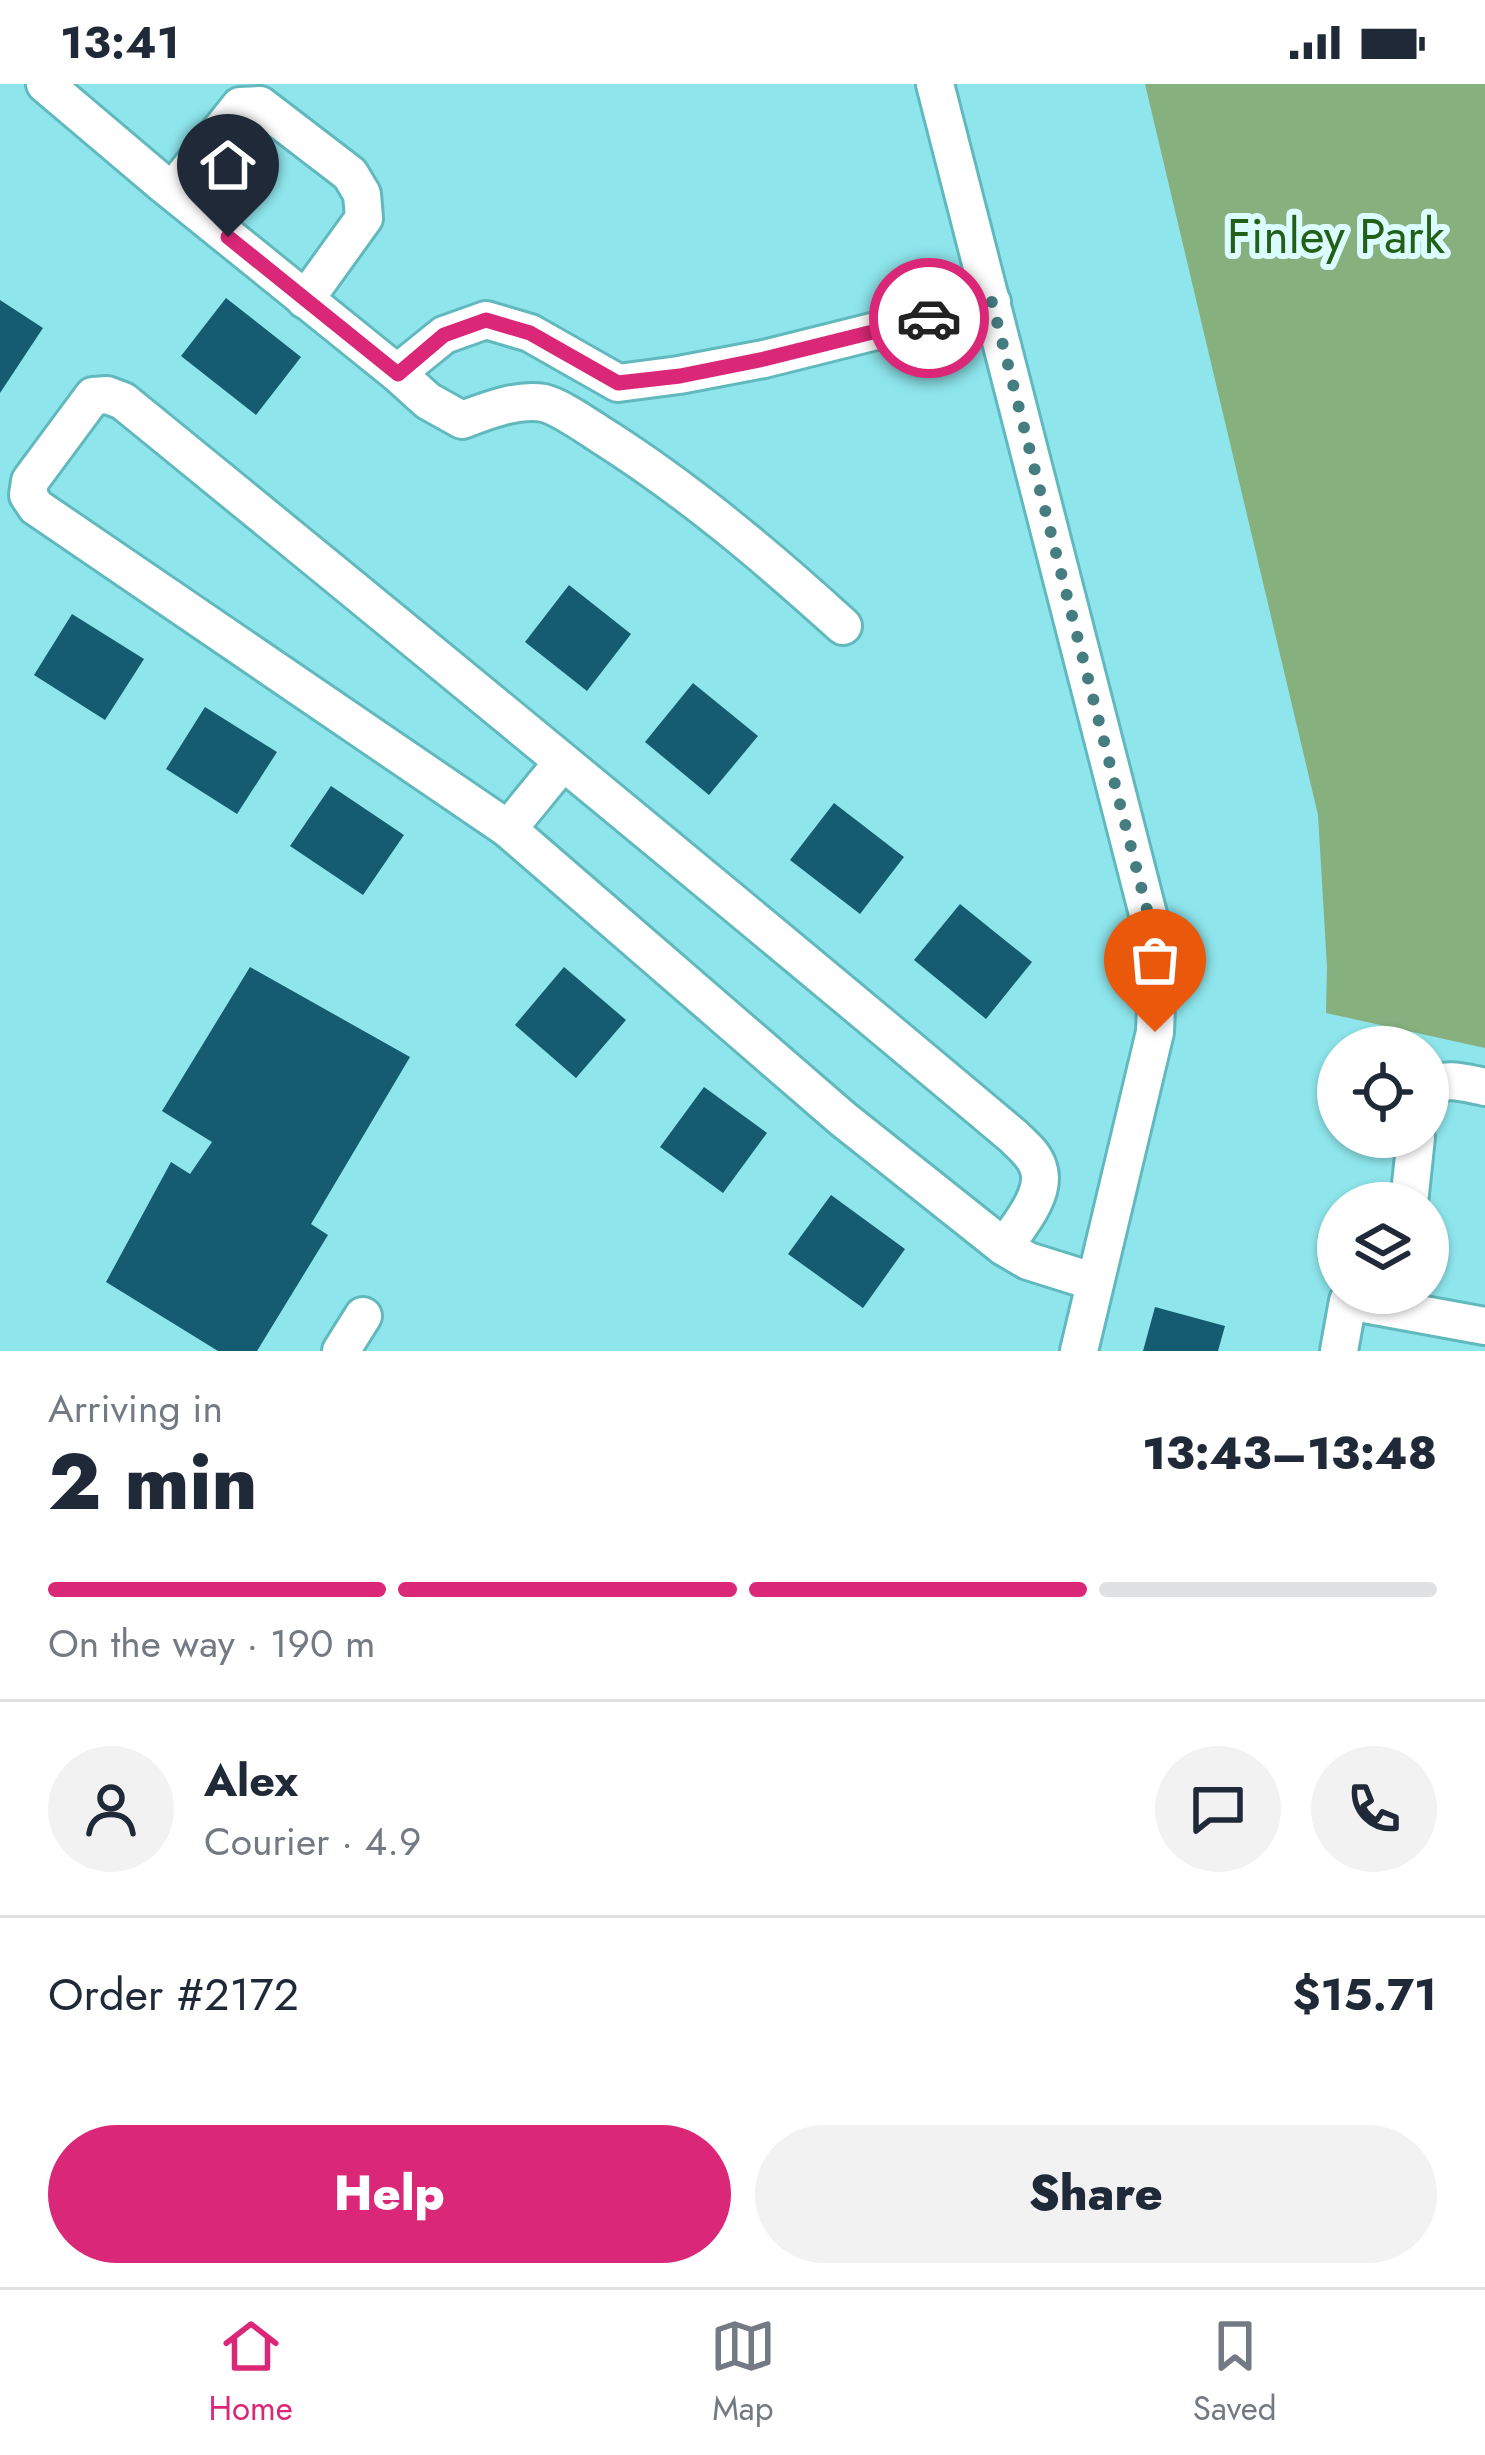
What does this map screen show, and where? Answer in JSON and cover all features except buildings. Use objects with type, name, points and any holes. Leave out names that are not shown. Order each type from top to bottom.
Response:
[{"type":"street","points":[[45,84],[428,401],[462,420],[500,406],[544,403],[584,424],[639,458],[763,553],[843,626]]},
{"type":"street","points":[[935,84],[1158,953],[1155,1032],[1079,1351]]},
{"type":"street","points":[[172,191],[240,106],[260,106],[350,174],[362,194],[364,218],[305,300]]},
{"type":"street","points":[[398,374],[444,335],[486,320],[530,333],[618,383],[764,359],[992,302]]},
{"type":"street","points":[[1004,1247],[1034,1200],[1040,1180],[1028,1151],[716,886],[123,400],[93,396],[30,481],[28,495],[36,507],[508,829],[843,1119],[1004,1247],[1028,1261],[1095,1282]]},
{"type":"street","points":[[508,829],[562,763]]},
{"type":"street","points":[[1449,1079],[1485,1087]]},
{"type":"street","points":[[1339,1351],[1346,1314]]},
{"type":"street","points":[[1442,1314],[1485,1326]]},
{"type":"street","points":[[341,1351],[363,1316]]},
{"type":"green space","name":"Finley Park","points":[[1145,84],[1485,84],[1485,1048],[1449,1040],[1449,1026],[1385,1026],[1326,1013],[1318,815]]},
{"type":"way so far","points":[[929,318],[992,302],[1158,953],[1155,1032]]},
{"type":"route","points":[[228,237],[398,374],[444,335],[486,320],[530,333],[618,383],[764,359],[929,318]]}]
